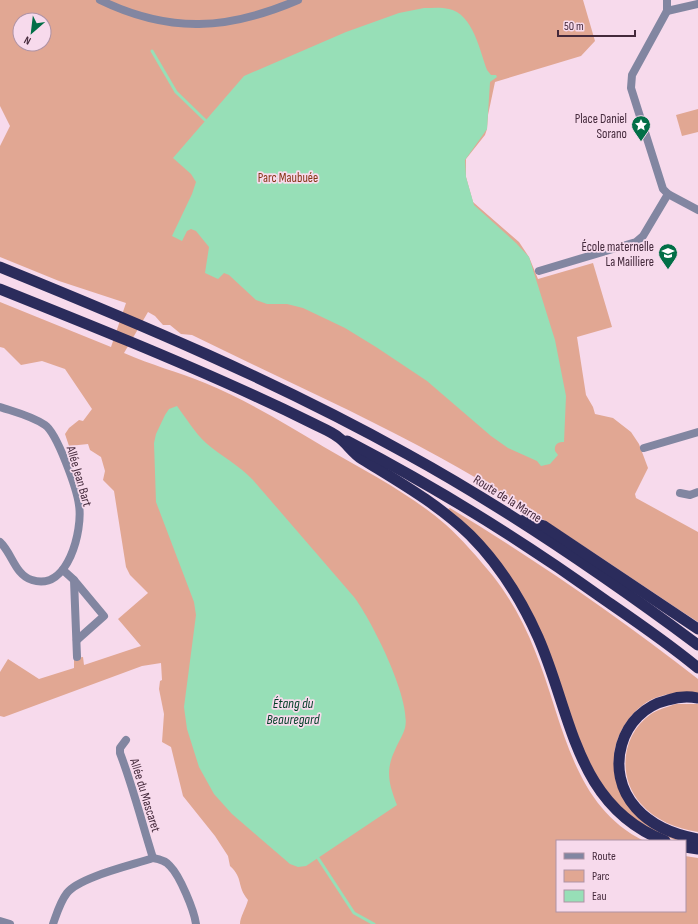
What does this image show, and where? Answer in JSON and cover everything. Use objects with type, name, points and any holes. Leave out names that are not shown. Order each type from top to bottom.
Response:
[{"type":"highway","name":"Route de la Marne","points":[[0,267],[142,326],[290,393],[407,454],[513,517],[587,565],[698,645]]},
{"type":"highway","points":[[0,289],[206,373],[338,436],[448,497],[525,544],[619,609],[698,668]]},
{"type":"highway","points":[[338,436],[356,455],[449,516],[469,535],[499,569],[520,602],[538,638],[572,735],[589,774],[599,790],[620,814],[638,828],[663,840]]},
{"type":"highway","points":[[513,517],[544,526],[698,629]]},
{"type":"highway","points":[[698,698],[683,697],[668,700],[653,705],[643,712],[636,718],[625,734],[620,749],[619,763],[624,789],[631,802],[640,812],[664,828],[698,838]]},
{"type":"highway","points":[[686,847],[698,849]]},
{"type":"street","points":[[100,0],[126,12],[189,24],[218,24],[251,17],[298,0]]},
{"type":"street","points":[[667,0],[667,11],[632,75],[631,88],[660,182],[668,194],[698,210]]},
{"type":"street","points":[[667,11],[698,4]]},
{"type":"street","points":[[539,271],[636,242],[643,236],[668,194]]},
{"type":"street","name":"Allée Jean Bart","points":[[0,407],[46,425],[58,442],[79,504],[79,522],[73,551],[63,570],[53,580],[43,582],[31,580],[20,573],[0,542]]},
{"type":"street","points":[[644,448],[698,432]]},
{"type":"street","points":[[680,493],[690,495],[698,492]]},
{"type":"street","points":[[63,570],[74,580],[104,616],[77,640]]},
{"type":"street","points":[[74,580],[77,657]]},
{"type":"street","name":"Allée du Mascaret","points":[[126,740],[120,748],[120,752],[131,782],[153,858]]},
{"type":"street","points":[[53,924],[60,905],[68,892],[82,881],[153,858],[169,865],[175,872],[196,924]]},
{"type":"street","points":[[0,921],[10,924]]},
{"type":"green space","name":"Parc Maubuée","points":[[0,0],[583,0],[595,41],[581,56],[495,82],[488,115],[487,129],[485,135],[466,159],[466,177],[473,202],[519,242],[529,257],[538,279],[593,263],[612,327],[577,337],[586,395],[595,414],[613,418],[631,432],[639,444],[648,468],[635,494],[636,498],[698,532],[698,622],[539,517],[441,458],[349,410],[192,335],[181,334],[170,325],[163,325],[155,316],[148,312],[124,353],[205,383],[266,413],[402,492],[445,524],[458,536],[493,576],[512,603],[522,622],[545,677],[573,758],[585,783],[600,806],[620,825],[642,840],[556,840],[556,912],[686,912],[686,856],[698,858],[698,924],[240,924],[248,900],[244,895],[239,879],[230,866],[228,856],[215,836],[183,796],[171,747],[162,742],[164,714],[159,689],[160,681],[162,680],[161,663],[142,666],[4,717],[0,716],[0,672],[8,659],[39,679],[74,668],[74,658],[83,657],[84,665],[141,646],[118,619],[148,593],[130,575],[126,567],[114,491],[103,480],[105,471],[101,457],[90,450],[88,444],[69,446],[65,434],[69,428],[79,420],[83,421],[92,409],[65,369],[42,361],[21,365],[4,348],[0,347],[0,302],[111,347],[126,303],[59,281],[0,257],[0,146],[10,126],[0,106]]},
{"type":"green space","points":[[698,109],[698,132],[682,136],[676,115]]},
{"type":"green space","points":[[450,508],[514,548],[577,590],[638,633],[698,679],[698,694],[675,694],[661,696],[643,705],[628,720],[622,729],[615,748],[614,769],[618,788],[678,838],[678,840],[659,834],[633,819],[609,797],[587,760],[540,633],[448,509]]},
{"type":"green space","points":[[676,704],[698,704],[698,832],[674,826],[653,815],[641,804],[633,793],[628,782],[626,757],[628,745],[633,733],[651,714]]},
{"type":"water","points":[[424,8],[449,9],[457,12],[464,18],[470,25],[474,34],[487,70],[491,75],[496,75],[497,77],[490,82],[487,129],[465,160],[466,177],[474,205],[516,243],[529,257],[555,340],[566,396],[564,442],[556,445],[555,451],[558,455],[550,464],[541,466],[537,461],[508,448],[491,436],[427,381],[345,328],[303,308],[287,304],[267,304],[256,300],[229,275],[224,273],[218,279],[205,273],[209,247],[196,231],[191,229],[187,231],[182,241],[172,236],[192,194],[196,182],[191,174],[173,158],[244,76],[346,32],[399,13]]},
{"type":"water","name":"Étang du Beauregard","points":[[177,406],[194,430],[206,443],[253,480],[354,597],[370,623],[388,660],[402,699],[406,715],[405,728],[396,747],[389,771],[390,784],[397,805],[306,866],[298,867],[290,864],[232,814],[214,794],[199,767],[187,729],[184,707],[196,615],[194,602],[156,502],[154,443],[156,434],[165,415],[169,409]]},
{"type":"waterway","points":[[152,51],[176,92],[205,120]]},
{"type":"waterway","points":[[318,858],[354,913],[374,924]]},
{"type":"place","name":"Place Daniel Sorano","points":[[641,142]]},
{"type":"place","name":"École maternelle La Mailliere","points":[[668,270]]}]
